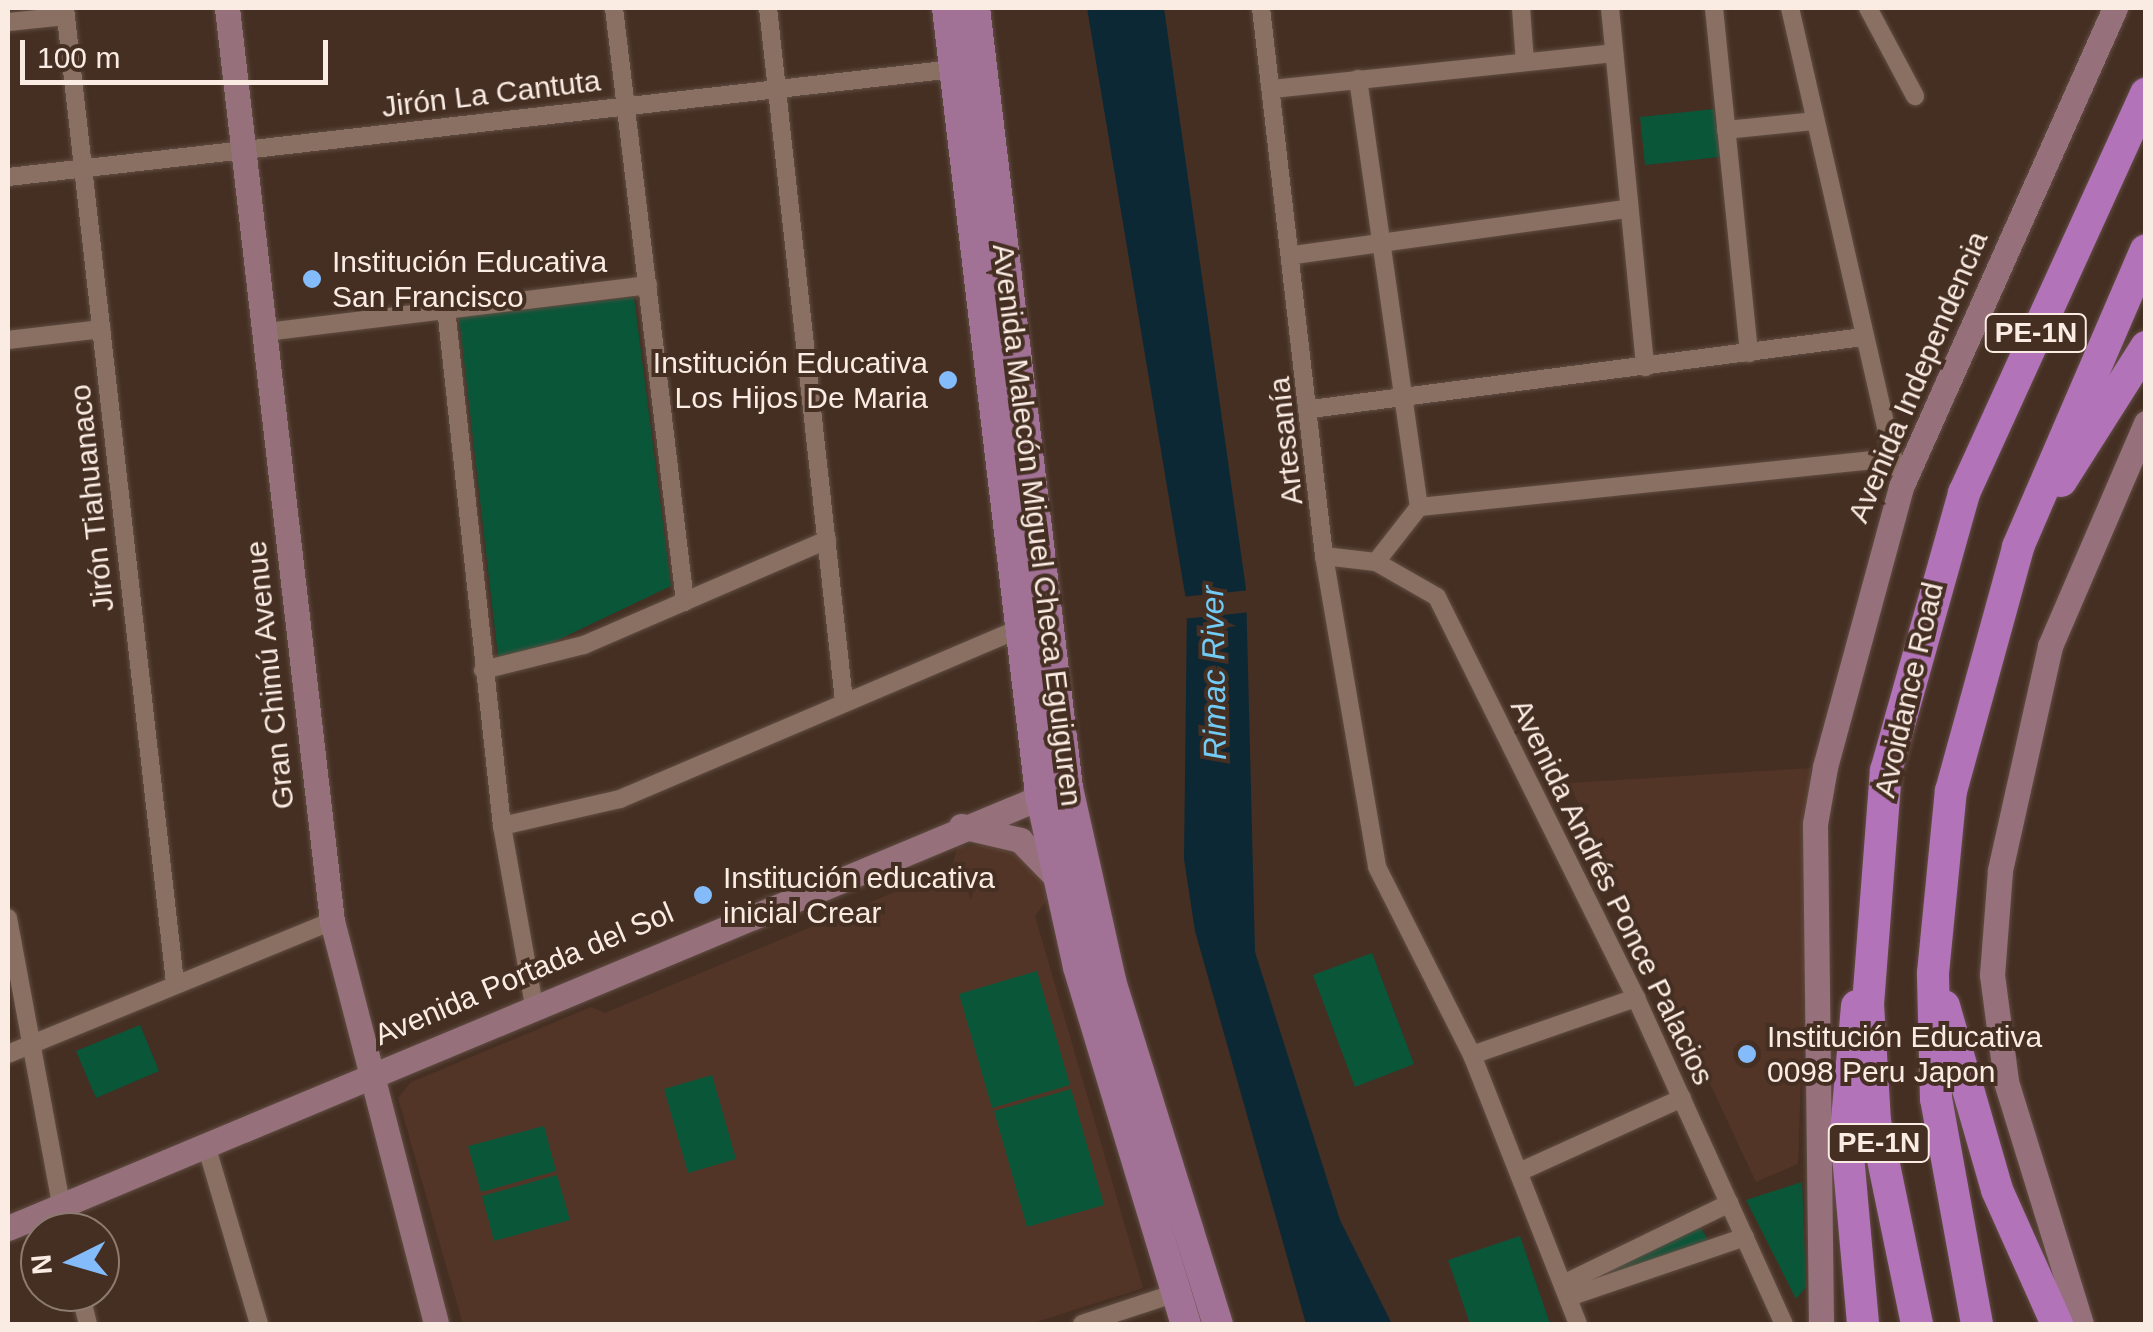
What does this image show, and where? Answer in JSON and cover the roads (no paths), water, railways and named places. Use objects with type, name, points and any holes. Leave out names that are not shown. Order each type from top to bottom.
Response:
[{"type":"highway","name":"Avoidance Road","points":[[1916,1324],[1876,1122],[1867,958],[1886,771],[1935,575],[2146,94]]},
{"type":"highway","name":"PE-1N","points":[[1977,1324],[1941,1150],[1934,974],[1952,791],[2018,547],[2146,250]]},
{"type":"highway","points":[[2018,547],[2146,347]]},
{"type":"highway","points":[[1863,1324],[1845,1064],[1867,958]]},
{"type":"highway","points":[[1934,974],[1996,1190],[2057,1324]]},
{"type":"main road","name":"Avenida Malecón Miguel Checa Eguiguren","points":[[946,8],[968,67],[1054,791],[1056,877],[1186,1324]]},
{"type":"main road","name":"Avenida Malecón Miguel Checa Eguiguren","points":[[974,8],[968,67],[1018,630],[1054,791],[1218,1324]]},
{"type":"street","name":"Gran Chimú Avenue","points":[[227,8],[332,921],[367,1077],[436,1324]]},
{"type":"street","points":[[614,8],[685,602]]},
{"type":"street","points":[[768,8],[844,701]]},
{"type":"street","name":"Artesanía","points":[[1261,8],[1294,255],[1324,556],[1377,868],[1472,1055],[1578,1324]]},
{"type":"street","points":[[1521,8],[1525,62]]},
{"type":"street","points":[[1610,8],[1626,209],[1645,368]]},
{"type":"street","points":[[1714,8],[1748,353]]},
{"type":"street","points":[[1790,8],[1863,337],[1901,487]]},
{"type":"street","points":[[1868,8],[1915,96]]},
{"type":"street","name":"Avenida Independencia","points":[[1821,1324],[1815,824],[1861,608],[1901,487],[2114,8]]},
{"type":"street","points":[[8,22],[65,12]]},
{"type":"street","name":"Jirón Tiahuanaco","points":[[65,12],[175,983]]},
{"type":"street","points":[[1272,88],[1614,53]]},
{"type":"street","name":"Jirón La Cantuta","points":[[8,178],[968,67]]},
{"type":"street","points":[[1358,79],[1418,507],[1376,562]]},
{"type":"street","points":[[1726,130],[1815,120]]},
{"type":"street","points":[[1294,255],[1626,209]]},
{"type":"street","points":[[266,332],[648,285]]},
{"type":"street","points":[[446,308],[502,826],[534,1005]]},
{"type":"street","points":[[8,340],[101,329]]},
{"type":"street","points":[[1311,409],[1863,337]]},
{"type":"street","points":[[2081,1324],[2006,1082],[1992,975],[2000,870],[2050,646],[2144,429]]},
{"type":"street","points":[[1418,507],[1893,458]]},
{"type":"street","points":[[483,670],[538,662],[827,540]]},
{"type":"street","name":"Avenida Andrés Ponce Palacios","points":[[1324,556],[1376,562],[1437,597],[1636,998],[1784,1324]]},
{"type":"street","points":[[502,826],[620,798],[1018,630]]},
{"type":"street","name":"Avenida Portada del Sol","points":[[8,1228],[956,825],[1054,791]]},
{"type":"street","points":[[956,825],[1020,840],[1056,877]]},
{"type":"street","points":[[8,918],[61,1212]]},
{"type":"street","points":[[8,1054],[332,921]]},
{"type":"street","points":[[1472,1055],[1636,998]]},
{"type":"street","points":[[1519,1172],[1682,1098]]},
{"type":"street","points":[[206,1145],[259,1324]]},
{"type":"street","points":[[1567,1290],[1730,1203]]},
{"type":"street","points":[[1567,1290],[1744,1237]]},
{"type":"street","points":[[1082,1324],[1176,1293]]},
{"type":"water","name":"Rimac River","points":[[1087,8],[1164,8],[1246,589],[1255,952],[1340,1220],[1392,1324],[1306,1324],[1195,931],[1184,859],[1187,606]]},
{"type":"place","name":"Institución Educativa San Francisco","points":[[312,279]]},
{"type":"place","name":"Institución Educativa Los Hijos De Maria","points":[[948,380]]},
{"type":"place","name":"Institución educativa inicial Crear","points":[[703,895]]},
{"type":"place","name":"Institución Educativa 0098 Peru Japon","points":[[1747,1054]]}]
